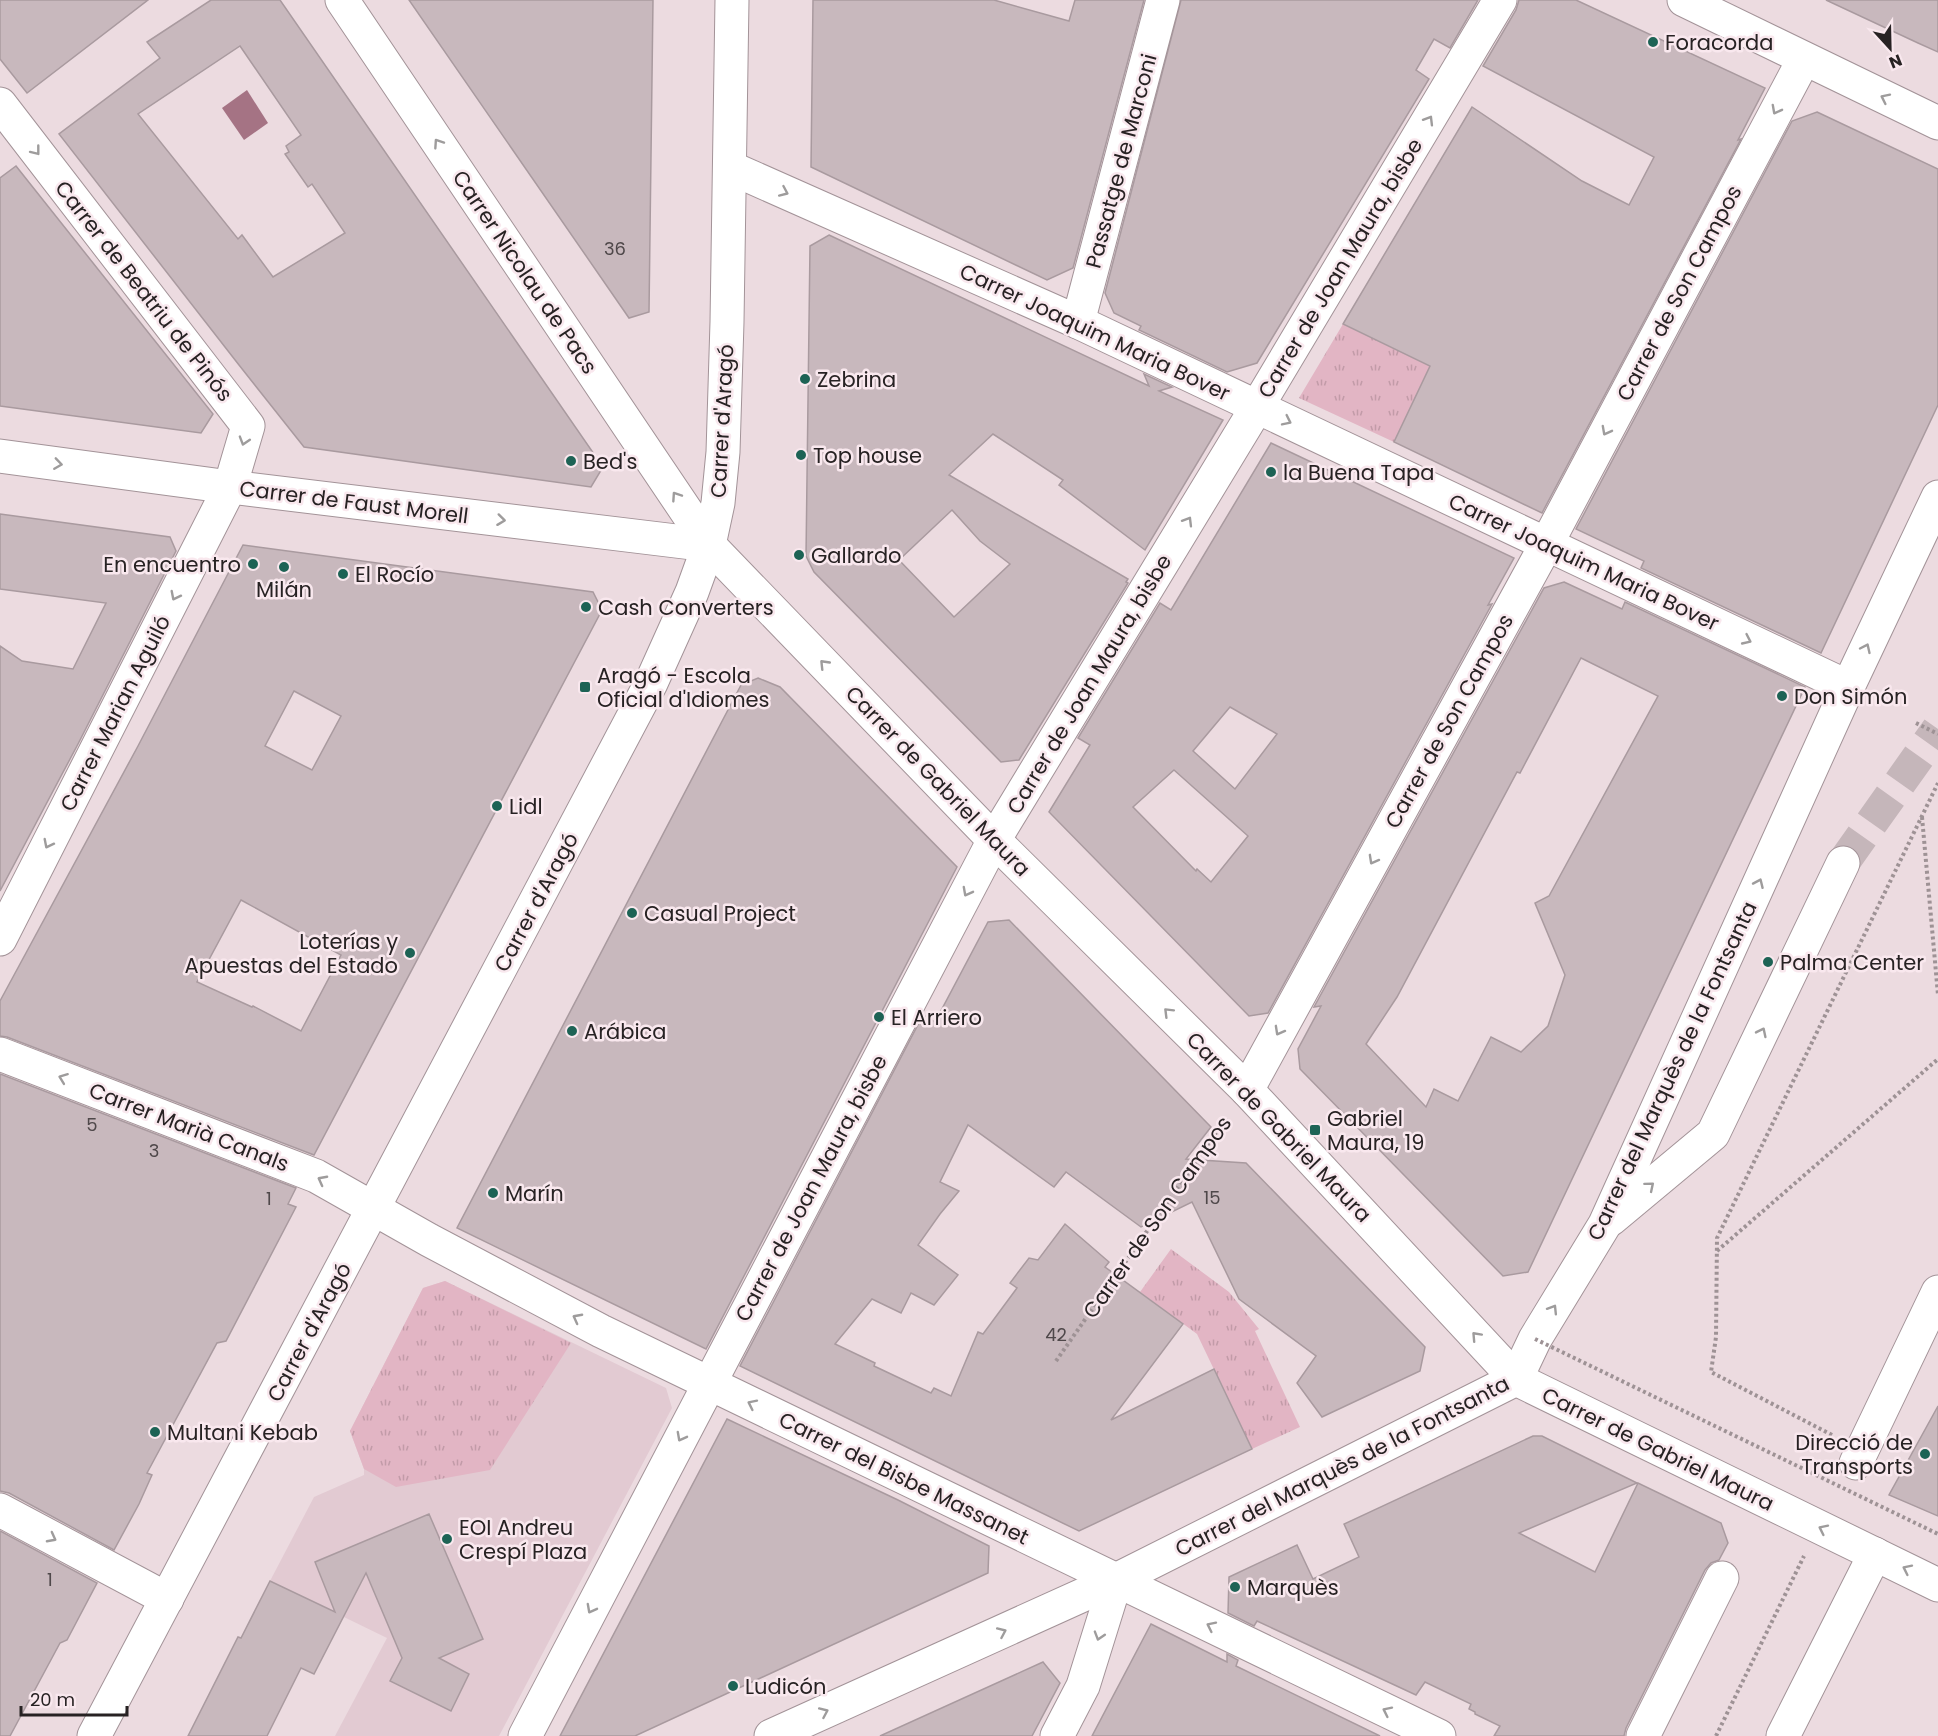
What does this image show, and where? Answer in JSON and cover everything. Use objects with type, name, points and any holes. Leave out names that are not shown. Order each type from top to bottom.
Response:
[{"type":"street","name":"Carrer Nicolau de Pacs","points":[[342,0],[709,545]]},
{"type":"street","name":"Carrer d'Aragó","points":[[94,1736],[655,676],[692,592],[709,545],[718,503],[723,452],[731,168],[732,0]]},
{"type":"street","name":"Passatge de Marconi","points":[[1078,322],[1163,0]]},
{"type":"street","name":"Carrer de Joan Maura, bisbe","points":[[525,1736],[994,840],[1257,407],[1500,0]]},
{"type":"street","points":[[1684,0],[1938,123]]},
{"type":"street","name":"Carrer de Son Campos","points":[[1247,1090],[1546,545],[1804,58]]},
{"type":"street","name":"Carrer de Beatriu de Pinós","points":[[0,104],[248,426],[230,487]]},
{"type":"street","name":"Carrer Joaquim Maria Bover","points":[[731,168],[1078,322],[1848,687]]},
{"type":"street","name":"Carrer de Faust Morell","points":[[0,456],[230,487],[709,545]]},
{"type":"street","name":"Carrer Marian Aguiló","points":[[0,939],[230,487]]},
{"type":"street","name":"Carrer del Marquès de la Fontsanta","points":[[771,1736],[1116,1580],[1516,1379],[1535,1338],[1605,1224],[1848,687],[1938,497]]},
{"type":"street","name":"Carrer de Gabriel Maura","points":[[709,545],[994,840],[1247,1090],[1516,1379],[1938,1585]]},
{"type":"street","points":[[1605,1224],[1713,1134],[1843,863]]},
{"type":"street","name":"Carrer Marià Canals","points":[[0,1054],[316,1176],[374,1208]]},
{"type":"street","name":"Carrer del Bisbe Massanet","points":[[374,1208],[429,1240],[591,1326],[1439,1736]]},
{"type":"street","points":[[1847,1450],[1938,1292]]},
{"type":"street","points":[[0,1510],[167,1599]]},
{"type":"street","points":[[1783,1736],[1875,1554]]},
{"type":"street","points":[[1643,1736],[1722,1578]]},
{"type":"street","points":[[1057,1736],[1083,1686],[1116,1580]]},
{"type":"path","points":[[1916,723],[1938,734]]},
{"type":"path","points":[[1847,1450],[1711,1372],[1716,1337],[1717,1238],[1938,783]]},
{"type":"path","points":[[1922,816],[1938,995]]},
{"type":"path","points":[[1717,1251],[1938,1059]]},
{"type":"path","name":"Carrer de Son Campos","points":[[1056,1361],[1247,1090]]},
{"type":"path","points":[[1535,1338],[1938,1534]]},
{"type":"path","points":[[1716,1736],[1819,1526]]},
{"type":"shaded area","points":[[247,90],[268,123],[244,140],[222,108]]},
{"type":"shaded area","name":"EOI Andreu Crespí Plaza","points":[[445,1281],[666,1388],[672,1408],[499,1736],[335,1736],[387,1638],[270,1581],[314,1497],[364,1475],[364,1469],[350,1431],[423,1288]]},
{"type":"green space","points":[[1343,324],[1431,364],[1394,442],[1299,398]]},
{"type":"green space","points":[[1171,1249],[1229,1292],[1259,1329],[1255,1331],[1300,1427],[1252,1449],[1197,1334],[1140,1292]]},
{"type":"green space","points":[[445,1281],[571,1343],[490,1470],[396,1487],[364,1469],[350,1431],[423,1288]]},
{"type":"building","points":[[0,0],[148,0],[27,93],[0,59]]},
{"type":"building","points":[[211,0],[280,0],[603,467],[591,487],[304,447],[59,134],[160,58],[147,42]],"holes":[[[240,46],[301,135],[286,146],[289,152],[285,154],[308,187],[312,184],[345,233],[273,277],[242,235],[238,239],[138,114]]]},
{"type":"building","points":[[409,0],[653,0],[649,312],[629,318]]},
{"type":"building","points":[[813,0],[994,0],[1069,21],[1075,0],[1144,0],[1073,268],[1047,280],[811,167]]},
{"type":"building","points":[[1181,0],[1478,0],[1450,48],[1434,39],[1416,70],[1429,79],[1257,363],[1227,372],[1139,330],[1141,326],[1114,313],[1105,293]]},
{"type":"building","points":[[1519,0],[1576,0],[1765,88],[1738,140],[1741,139],[1542,513],[1394,442],[1430,366],[1343,324],[1472,107],[1582,181],[1629,205],[1654,157],[1483,66],[1516,10]]},
{"type":"building","points":[[1826,0],[1938,0],[1938,52],[1918,43]]},
{"type":"building","points":[[1817,112],[1938,169],[1938,405],[1821,653],[1641,568],[1644,561],[1576,529],[1792,121]]},
{"type":"building","points":[[16,166],[213,414],[201,433],[0,406],[0,178]]},
{"type":"building","points":[[829,235],[1149,386],[1144,374],[1172,387],[1159,391],[1223,420],[1145,550],[1059,485],[1063,480],[993,434],[949,475],[1128,579],[1126,582],[1128,583],[1019,760],[1001,762],[814,572],[806,556],[810,246]],"holes":[[[952,510],[980,541],[1010,564],[954,617],[899,560]]]},
{"type":"building","points":[[1271,443],[1514,558],[1488,605],[1492,604],[1268,1013],[1249,1016],[1049,812],[1090,745],[1078,738],[1160,603],[1171,610]],"holes":[[[1230,707],[1277,734],[1235,789],[1193,751]],[[1174,770],[1248,836],[1211,882],[1197,869],[1196,871],[1133,807]]]},
{"type":"building","points":[[0,514],[170,537],[176,551],[0,891],[0,646],[22,661],[73,669],[106,603],[0,589]]},
{"type":"building","points":[[243,545],[593,592],[602,610],[314,1155],[0,1036],[0,1001],[138,746]],"holes":[[[294,691],[341,716],[312,770],[265,746]],[[241,900],[341,955],[301,1031],[253,1006],[197,982]]]},
{"type":"building","points":[[1564,582],[1622,609],[1625,602],[1805,687],[1528,1272],[1503,1276],[1300,1069],[1298,1049],[1321,1006],[1314,1007],[1544,588]],"holes":[[[1581,658],[1658,696],[1549,896],[1535,903],[1565,975],[1548,1026],[1521,1052],[1491,1037],[1458,1101],[1434,1089],[1426,1107],[1366,1044],[1397,997],[1517,772],[1520,773]]]},
{"type":"building","points":[[758,678],[780,687],[957,867],[706,1349],[457,1228],[741,685]]},
{"type":"building","points":[[1009,920],[1211,1127],[1186,1159],[1246,1163],[1425,1347],[1420,1371],[1322,1417],[1297,1383],[1316,1356],[1239,1299],[1192,1202],[1141,1227],[1066,1172],[1054,1187],[968,1125],[940,1182],[959,1191],[918,1245],[958,1275],[934,1305],[911,1293],[901,1313],[872,1299],[835,1344],[875,1363],[874,1366],[931,1393],[934,1388],[951,1396],[978,1332],[983,1334],[1017,1288],[1010,1283],[1029,1258],[1038,1260],[1065,1224],[1109,1262],[1105,1267],[1183,1324],[1111,1420],[1214,1369],[1252,1449],[1079,1531],[740,1366],[923,1015],[935,1022],[988,922]]},
{"type":"building","points":[[0,1074],[296,1188],[288,1204],[296,1207],[226,1341],[217,1343],[147,1473],[152,1475],[114,1550],[9,1493],[0,1491]]},
{"type":"building","name":"Direcció de Transports","points":[[1938,1406],[1938,1516],[1889,1495]]},
{"type":"building","points":[[727,1419],[989,1546],[988,1573],[635,1736],[560,1736]]},
{"type":"building","points":[[1533,1436],[1542,1436],[1637,1483],[1519,1533],[1595,1572],[1638,1483],[1721,1523],[1728,1543],[1719,1560],[1711,1563],[1705,1570],[1624,1736],[1494,1736],[1500,1726],[1475,1714],[1469,1709],[1471,1704],[1425,1682],[1416,1695],[1257,1621],[1254,1626],[1228,1613],[1229,1577],[1297,1545],[1313,1579],[1359,1557],[1344,1524]]},
{"type":"building","points":[[429,1514],[483,1639],[439,1658],[469,1674],[451,1711],[390,1681],[402,1658],[366,1573],[314,1674],[301,1668],[267,1736],[188,1736],[238,1637],[241,1638],[270,1581],[335,1612],[315,1562]]},
{"type":"building","points":[[0,1531],[97,1583],[67,1640],[60,1643],[10,1736],[0,1736]]},
{"type":"building","points":[[1151,1624],[1227,1662],[1227,1654],[1238,1660],[1236,1666],[1380,1736],[1092,1736]]},
{"type":"building","points":[[1043,1662],[1060,1683],[1032,1736],[880,1736]]},
{"type":"tunnel","points":[[1843,863],[1938,729]]},
{"type":"place","name":"Foracorda","points":[[1653,42]]},
{"type":"place","name":"Zebrina","points":[[805,379]]},
{"type":"place","name":"Top house","points":[[801,455]]},
{"type":"place","name":"Bed's","points":[[571,461]]},
{"type":"place","name":"la Buena Tapa","points":[[1271,472]]},
{"type":"place","name":"Gallardo","points":[[799,555]]},
{"type":"place","name":"En encuentro","points":[[253,564]]},
{"type":"place","name":"Milán","points":[[284,567]]},
{"type":"place","name":"El Rocío","points":[[343,574]]},
{"type":"place","name":"Cash Converters","points":[[586,607]]},
{"type":"place","name":"Aragó - Escola Oficial d'Idiomes","points":[[585,687]]},
{"type":"place","name":"Don Simón","points":[[1782,696]]},
{"type":"place","name":"Lidl","points":[[497,806]]},
{"type":"place","name":"Casual Project","points":[[632,913]]},
{"type":"place","name":"Loterías y Apuestas del Estado","points":[[410,953]]},
{"type":"place","name":"Palma Center","points":[[1768,962]]},
{"type":"place","name":"El Arriero","points":[[879,1017]]},
{"type":"place","name":"Arábica","points":[[572,1031]]},
{"type":"place","name":"Gabriel Maura, 19","points":[[1315,1130]]},
{"type":"place","name":"Marín","points":[[493,1193]]},
{"type":"place","name":"Multani Kebab","points":[[155,1432]]},
{"type":"place","name":"Direcció de Transports","points":[[1925,1454]]},
{"type":"place","name":"EOI Andreu Crespí Plaza","points":[[447,1539]]},
{"type":"place","name":"Marquès","points":[[1235,1587]]},
{"type":"place","name":"Ludicón","points":[[733,1686]]}]
